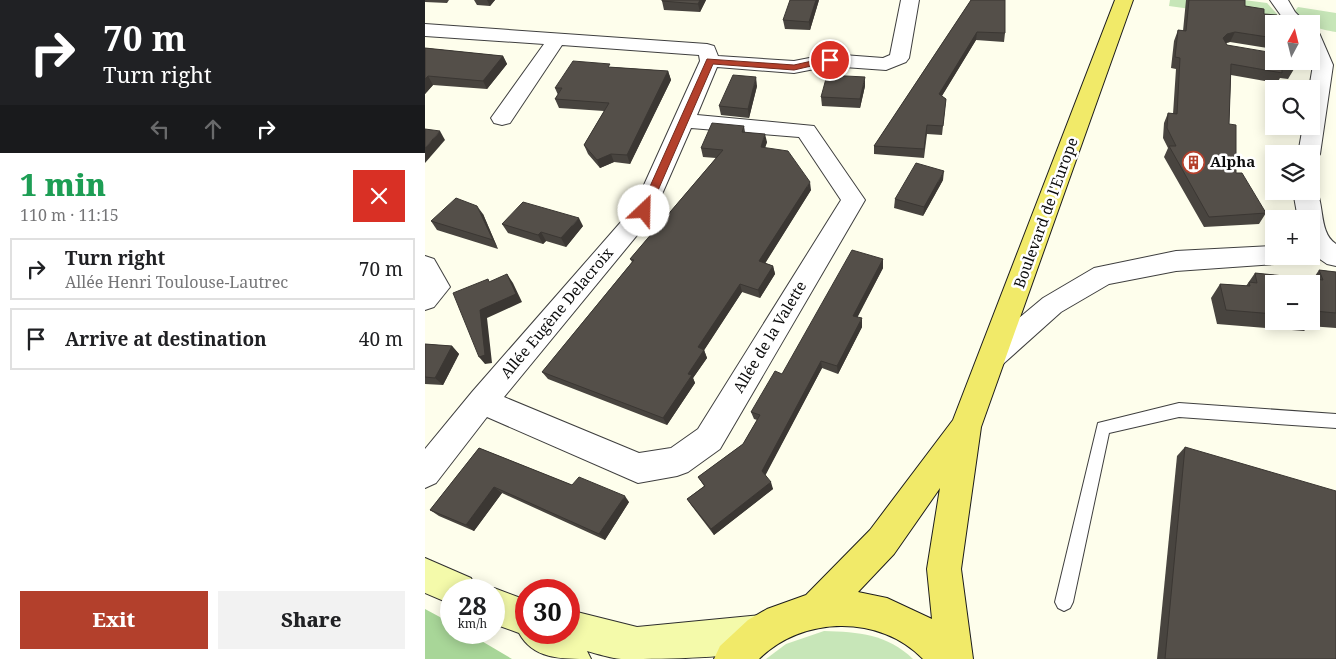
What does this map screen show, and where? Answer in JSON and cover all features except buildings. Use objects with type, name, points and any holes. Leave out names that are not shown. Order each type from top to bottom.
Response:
[{"type":"main road","name":"Boulevard de l'Europe","points":[[954,659],[944,569],[966,426],[1124,0]]},
{"type":"main road","name":"Boulevard de l'Europe","points":[[817,610],[882,542],[966,426]]},
{"type":"main road","points":[[733,659],[761,633],[788,618],[817,610],[855,608],[892,617],[926,637],[947,659]]},
{"type":"street","points":[[425,30],[707,50],[710,61],[794,67],[830,60],[886,64],[899,58],[910,0]]},
{"type":"street","points":[[1279,0],[1279,4],[1288,15]]},
{"type":"street","points":[[502,118],[557,39]]},
{"type":"street","points":[[1320,48],[1323,65],[1320,87]]},
{"type":"street","name":"Allée Eugène Delacroix","points":[[425,473],[482,402],[644,211],[710,61]]},
{"type":"street","name":"Allée de la Valette","points":[[482,402],[638,468],[677,462],[709,439],[853,200],[806,131],[683,121]]},
{"type":"street","points":[[1320,125],[1336,129]]},
{"type":"street","points":[[993,356],[1052,305],[1103,275],[1176,261],[1265,256]]},
{"type":"street","points":[[425,266],[437,287],[425,300]]},
{"type":"street","points":[[425,575],[440,582]]},
{"type":"street","points":[[580,631],[637,645],[761,633]]},
{"type":"street","points":[[552,644],[572,659]]},
{"type":"lane","points":[[1064,602],[1103,428],[1179,410],[1336,421]]},
{"type":"green space","points":[[1170,0],[1244,0],[1267,3],[1278,15],[1265,15],[1265,19],[1169,6]]},
{"type":"green space","points":[[1298,7],[1336,13],[1336,32],[1320,28],[1320,15],[1297,15],[1294,12]]},
{"type":"green space","points":[[425,609],[440,617],[440,644],[487,644],[512,659],[425,659]]},
{"type":"green space","points":[[824,631],[849,632],[883,639],[913,659],[766,659],[786,644]]},
{"type":"place","name":"Alpha","points":[[1194,162]]},
{"type":"route","points":[[644,211],[710,61],[794,67],[830,60]]}]
